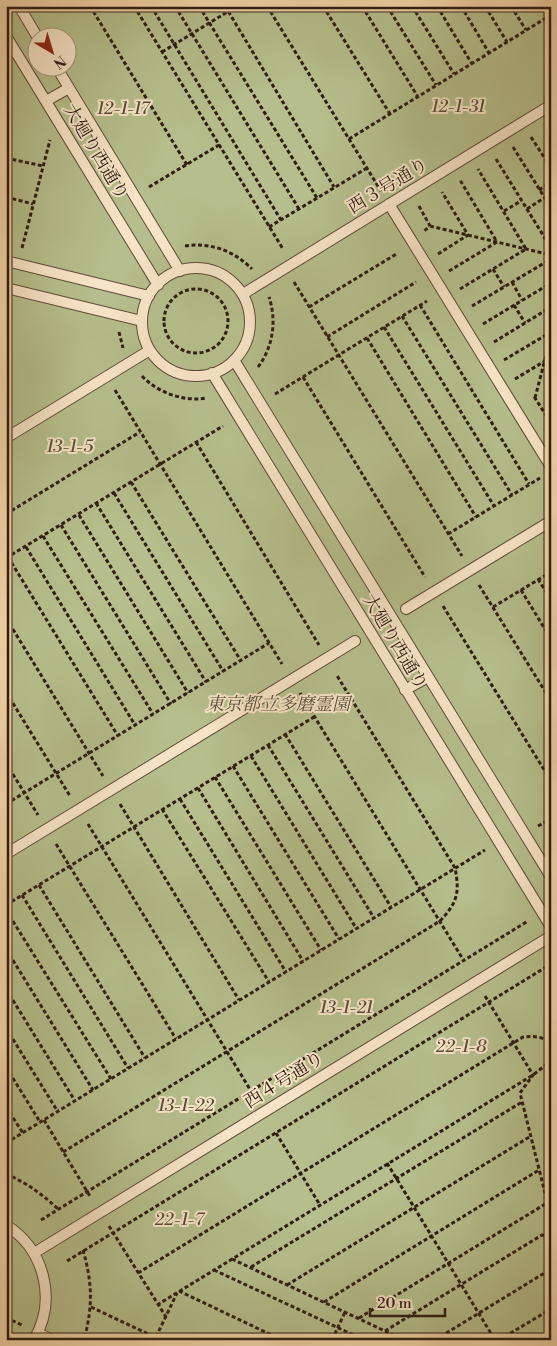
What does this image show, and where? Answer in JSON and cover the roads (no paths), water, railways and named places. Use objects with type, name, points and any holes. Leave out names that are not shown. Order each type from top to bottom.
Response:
[{"type":"lane","points":[[19,6],[32,28]]},
{"type":"lane","name":"大廻り西通り","points":[[6,36],[158,285]]},
{"type":"lane","name":"大廻り西通り","points":[[63,78],[180,271]]},
{"type":"lane","points":[[46,101],[69,88]]},
{"type":"lane","name":"西３号通り","points":[[243,294],[551,105]]},
{"type":"lane","points":[[389,204],[551,467]]},
{"type":"lane","points":[[6,261],[150,296]]},
{"type":"lane","points":[[199,268],[219,273],[228,278],[243,294],[250,313],[249,334],[246,344],[234,360],[212,373],[194,376],[174,371],[156,358],[146,341],[142,321],[144,309],[158,285],[168,276],[180,271],[199,268]]},
{"type":"lane","points":[[6,288],[142,321]]},
{"type":"lane","points":[[6,438],[150,350]]},
{"type":"lane","name":"大廻り西通り","points":[[234,360],[551,877]]},
{"type":"lane","name":"大廻り西通り","points":[[212,373],[551,927]]},
{"type":"lane","points":[[406,609],[551,521]]},
{"type":"lane","points":[[6,854],[355,640]]},
{"type":"lane","points":[[405,690],[428,677]]},
{"type":"lane","name":"西４号通り","points":[[34,1252],[551,936]]},
{"type":"lane","points":[[6,1225],[25,1240],[34,1252],[43,1276],[46,1301],[44,1318],[36,1336],[52,1340]]},
{"type":"park label","name":"12-1-31","points":[[458,106]]},
{"type":"park label","name":"12-1-17","points":[[123,108]]},
{"type":"park label","name":"13-1-5","points":[[70,446]]},
{"type":"park label","name":"東京都立多磨霊園","points":[[278,704]]},
{"type":"park label","name":"13-1-21","points":[[346,1007]]},
{"type":"park label","name":"22-1-8","points":[[461,1046]]},
{"type":"park label","name":"13-1-22","points":[[186,1105]]},
{"type":"park label","name":"22-1-7","points":[[179,1219]]}]
